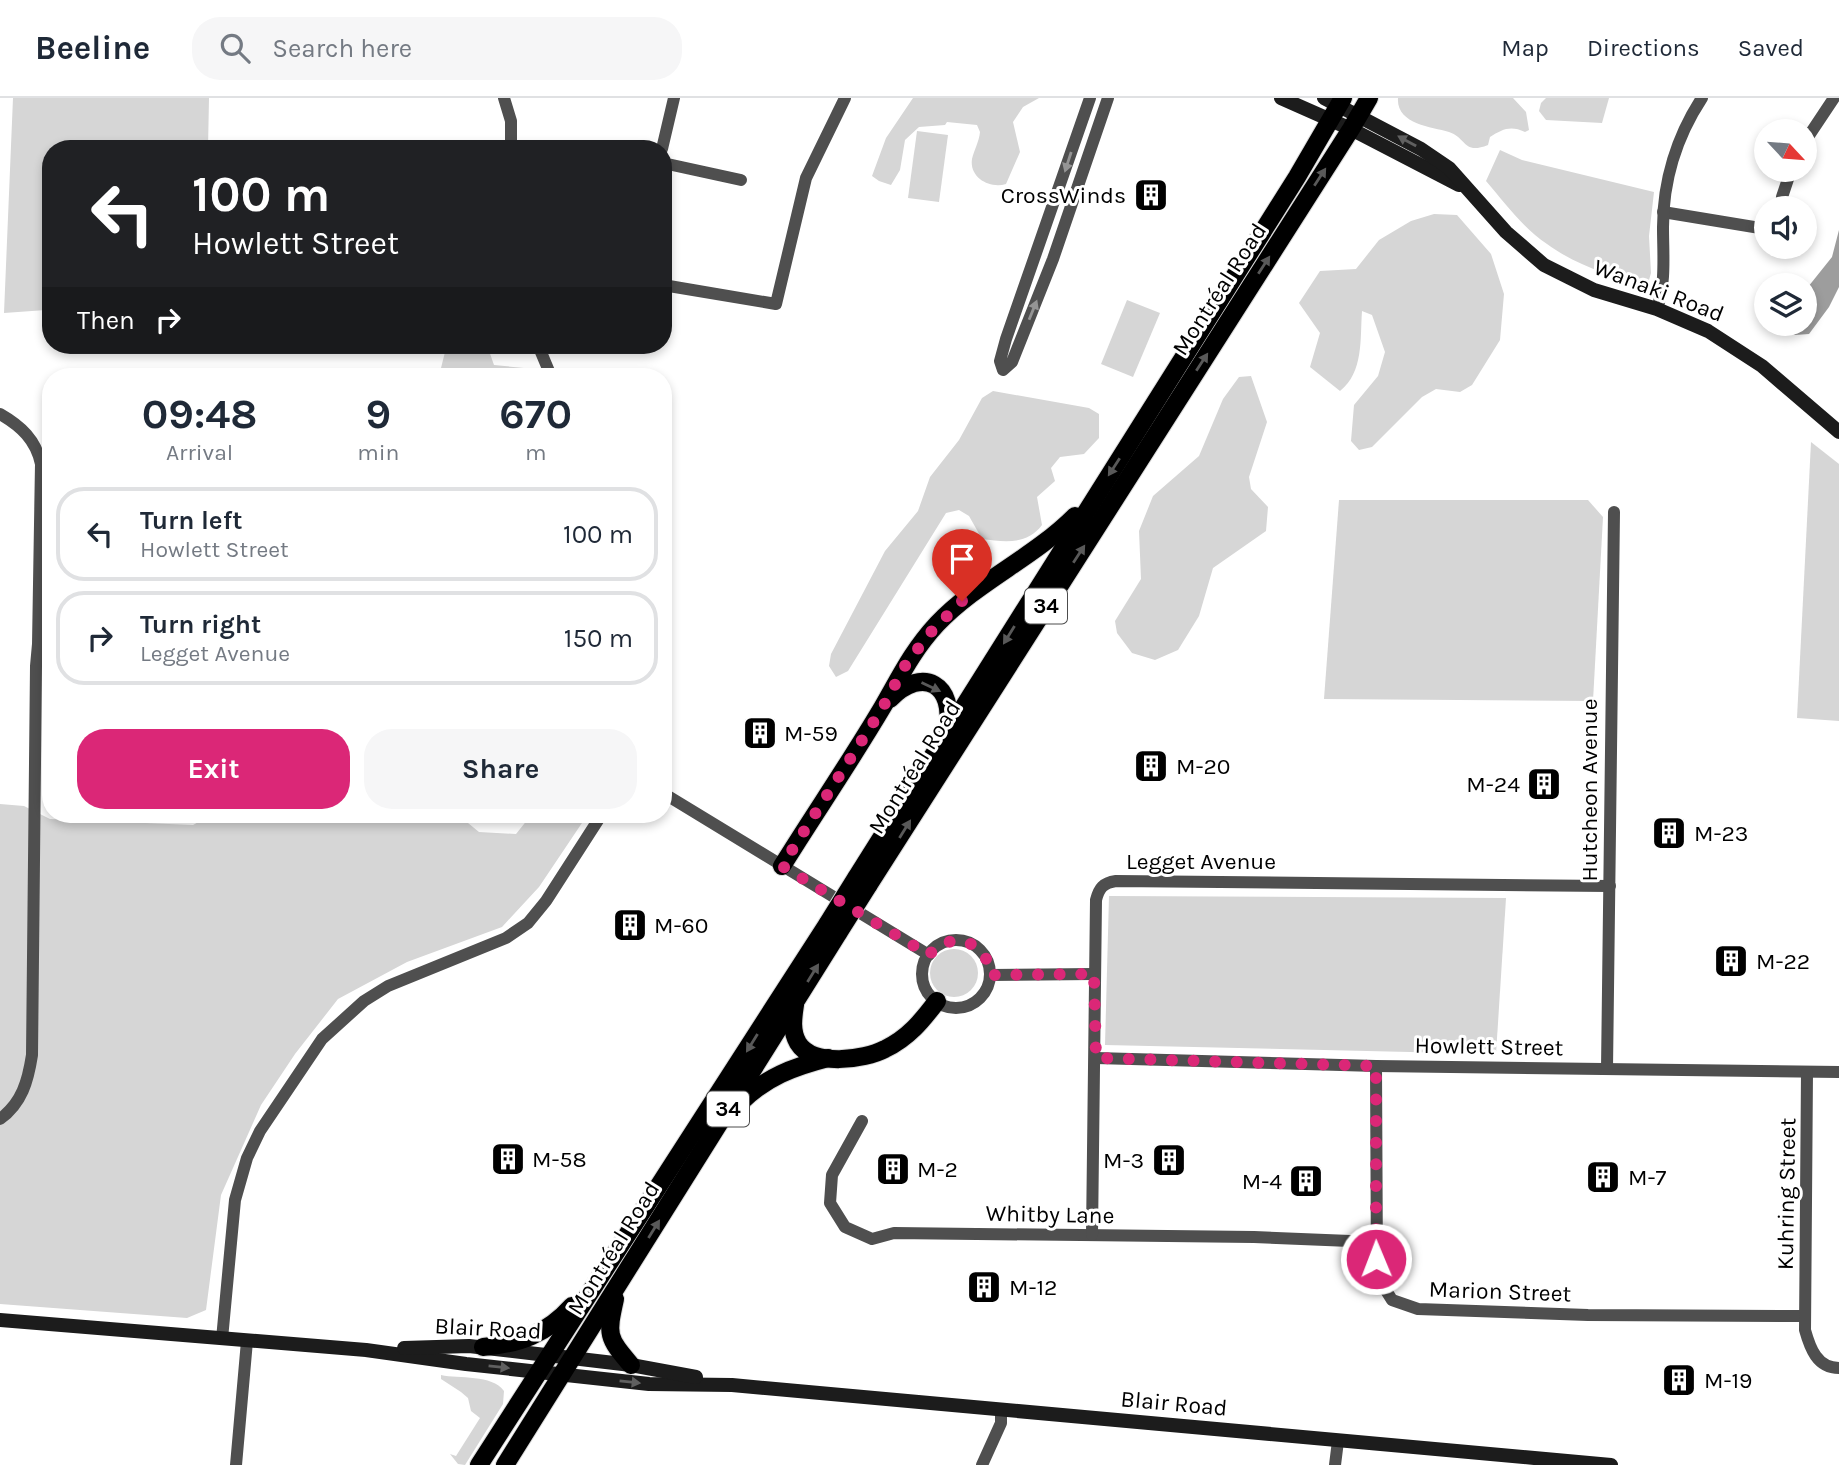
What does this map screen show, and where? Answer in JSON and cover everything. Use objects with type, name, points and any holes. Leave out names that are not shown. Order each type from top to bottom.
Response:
[{"type":"main road","name":"Montréal Road","points":[[479,1465],[607,1266],[833,927],[1369,98]]},
{"type":"main road","name":"Montréal Road","points":[[862,882],[946,737],[1297,177],[1334,105]]},
{"type":"main road","points":[[782,866],[883,707],[906,664],[939,622],[972,592],[1048,542],[1097,494]]},
{"type":"main road","points":[[883,707],[909,683],[933,685],[944,694],[949,706],[946,737]]},
{"type":"main road","name":"Montréal Road","points":[[505,1465],[795,1002],[833,927]]},
{"type":"main road","points":[[718,1125],[747,1096],[773,1076],[828,1058],[858,1058],[885,1049],[910,1033],[937,1001]]},
{"type":"main road","points":[[795,1002],[793,1028],[797,1040],[808,1051],[828,1058]]},
{"type":"main road","points":[[482,1347],[517,1342],[551,1326],[607,1266]]},
{"type":"main road","points":[[618,1286],[610,1335],[612,1342],[631,1365]]},
{"type":"street","points":[[504,98],[510,121],[511,140]]},
{"type":"street","points":[[664,140],[674,98]]},
{"type":"street","points":[[672,287],[776,304],[806,178],[845,98]]},
{"type":"street","points":[[1090,98],[1006,340],[1000,361],[1003,370],[1012,362],[1046,276],[1108,98]]},
{"type":"street","name":"Wanaki Road","points":[[1281,98],[1334,105],[1355,122],[1466,189],[1516,242],[1544,265],[1594,290],[1685,320],[1733,345],[1762,366],[1839,432]]},
{"type":"street","points":[[1657,309],[1664,279],[1663,212],[1667,186],[1681,133],[1702,98]]},
{"type":"street","points":[[1817,124],[1834,98]]},
{"type":"street","points":[[672,165],[741,180]]},
{"type":"street","points":[[1663,212],[1754,227]]},
{"type":"street","points":[[0,414],[12,421],[38,449],[42,473]]},
{"type":"street","name":"Hutcheon Avenue","points":[[1607,1069],[1614,512]]},
{"type":"street","points":[[0,1119],[16,1102],[28,1083],[32,1055],[36,666],[42,576]]},
{"type":"street","points":[[672,799],[929,955]]},
{"type":"street","points":[[222,1339],[235,1200],[247,1158],[260,1131],[322,1040],[364,1000],[388,986],[506,938],[528,923],[547,901],[596,823]]},
{"type":"street","name":"Legget Avenue","points":[[1092,1235],[1096,900],[1099,890],[1106,883],[1143,881],[1610,886]]},
{"type":"street","points":[[950,941],[968,942],[983,953],[989,964],[990,975],[985,991],[974,1002],[956,1007],[937,1001],[930,995],[924,983],[924,966],[929,955],[939,945],[950,941]]},
{"type":"street","points":[[990,975],[1094,974]]},
{"type":"street","name":"Howlett Street","points":[[1096,1058],[1376,1066],[1839,1072]]},
{"type":"street","name":"Marion Street","points":[[1376,1066],[1377,1276],[1392,1300],[1418,1309],[1588,1315],[1805,1316]]},
{"type":"street","name":"Kuhring Street","points":[[1807,1072],[1805,1330],[1813,1355],[1833,1368],[1839,1368]]},
{"type":"street","name":"Whitby Lane","points":[[862,1121],[832,1175],[830,1203],[845,1227],[872,1238],[894,1233],[1375,1242]]},
{"type":"street","name":"Blair Road","points":[[0,1320],[366,1350],[649,1384],[732,1385],[1338,1441],[1494,1460],[1611,1465]]},
{"type":"street","points":[[236,1465],[247,1340]]},
{"type":"street","name":"Blair Road","points":[[366,1350],[482,1347],[631,1365],[732,1385]]},
{"type":"street","points":[[982,1465],[1001,1423],[1001,1411]]},
{"type":"street","points":[[1335,1465],[1338,1441]]},
{"type":"shaded area","points":[[13,98],[209,98],[208,140],[42,140],[42,310],[4,313]]},
{"type":"shaded area","points":[[913,98],[1039,98],[1023,107],[1013,122],[1020,152],[1006,184],[987,183],[974,172],[972,159],[980,132],[977,125],[947,122],[945,125],[919,127],[905,140],[900,170],[891,185],[872,176],[886,138]]},
{"type":"shaded area","points":[[1398,98],[1513,98],[1526,112],[1529,130],[1503,130],[1490,137],[1488,145],[1480,148],[1469,147],[1449,132],[1409,119],[1399,107]]},
{"type":"shaded area","points":[[1546,98],[1609,98],[1602,123],[1546,120],[1539,111]]},
{"type":"shaded area","points":[[917,131],[948,135],[939,202],[908,198]]},
{"type":"shaded area","points":[[1500,150],[1522,160],[1654,192],[1649,236],[1651,273],[1647,287],[1583,264],[1558,252],[1538,238],[1486,181]]},
{"type":"shaded area","points":[[1434,214],[1457,215],[1491,254],[1504,294],[1500,340],[1472,385],[1460,392],[1436,389],[1422,397],[1372,447],[1359,450],[1351,441],[1354,405],[1378,376],[1385,352],[1372,315],[1362,311],[1357,364],[1348,383],[1340,391],[1310,367],[1320,333],[1299,303],[1320,271],[1356,269],[1379,240],[1411,221]]},
{"type":"shaded area","points":[[1839,230],[1839,287],[1817,323],[1817,276],[1832,257]]},
{"type":"shaded area","points":[[1127,300],[1160,313],[1133,377],[1101,364]]},
{"type":"shaded area","points":[[444,354],[490,354],[494,365],[524,368],[441,368]]},
{"type":"shaded area","points":[[1251,376],[1267,422],[1249,477],[1251,489],[1268,507],[1266,531],[1213,568],[1199,616],[1178,650],[1155,660],[1132,653],[1117,633],[1115,621],[1141,579],[1139,531],[1153,496],[1199,456],[1223,399],[1239,377]]},
{"type":"shaded area","points":[[993,391],[1089,408],[1099,414],[1099,438],[1084,454],[1060,457],[1051,468],[1055,481],[1037,497],[1042,525],[1030,536],[1015,541],[982,539],[969,516],[959,510],[946,513],[848,671],[836,677],[829,666],[831,654],[885,551],[918,511],[930,477],[959,440],[982,398]]},
{"type":"shaded area","points":[[1811,442],[1839,464],[1839,721],[1797,718]]},
{"type":"shaded area","points":[[1339,500],[1588,500],[1603,517],[1593,701],[1324,699]]},
{"type":"shaded area","points":[[0,804],[24,806],[42,815],[42,823],[468,823],[479,832],[516,834],[525,823],[582,823],[539,887],[502,927],[407,962],[338,999],[295,1054],[261,1105],[221,1195],[206,1310],[187,1318],[0,1304]]},
{"type":"shaded area","points":[[1109,896],[1506,898],[1496,1054],[1105,1045]]},
{"type":"shaded area","points":[[954,949],[971,956],[978,973],[971,990],[954,997],[937,990],[930,973],[937,956]]},
{"type":"shaded area","points":[[441,1375],[492,1382],[504,1391],[503,1404],[465,1465],[458,1464],[450,1454],[456,1456],[480,1418],[471,1411],[468,1398],[441,1379]]},
{"type":"place","name":"CrossWinds","points":[[1151,195]]},
{"type":"place","name":"M-59","points":[[760,733]]},
{"type":"place","name":"M-20","points":[[1151,766]]},
{"type":"place","name":"M-24","points":[[1544,784]]},
{"type":"place","name":"M-23","points":[[1669,833]]},
{"type":"place","name":"M-60","points":[[630,925]]},
{"type":"place","name":"M-22","points":[[1731,961]]},
{"type":"place","name":"M-58","points":[[508,1159]]},
{"type":"place","name":"M-3","points":[[1169,1160]]},
{"type":"place","name":"M-2","points":[[893,1169]]},
{"type":"place","name":"M-7","points":[[1603,1177]]},
{"type":"place","name":"M-4","points":[[1306,1181]]},
{"type":"place","name":"M-12","points":[[984,1287]]},
{"type":"place","name":"M-19","points":[[1679,1380]]},
{"type":"route","points":[[962,601],[921,642],[906,664],[883,707],[782,866],[929,955],[942,943],[962,940],[979,948],[983,953],[989,964],[990,975],[1094,974],[1096,1058],[1376,1066],[1376,1259]]}]
